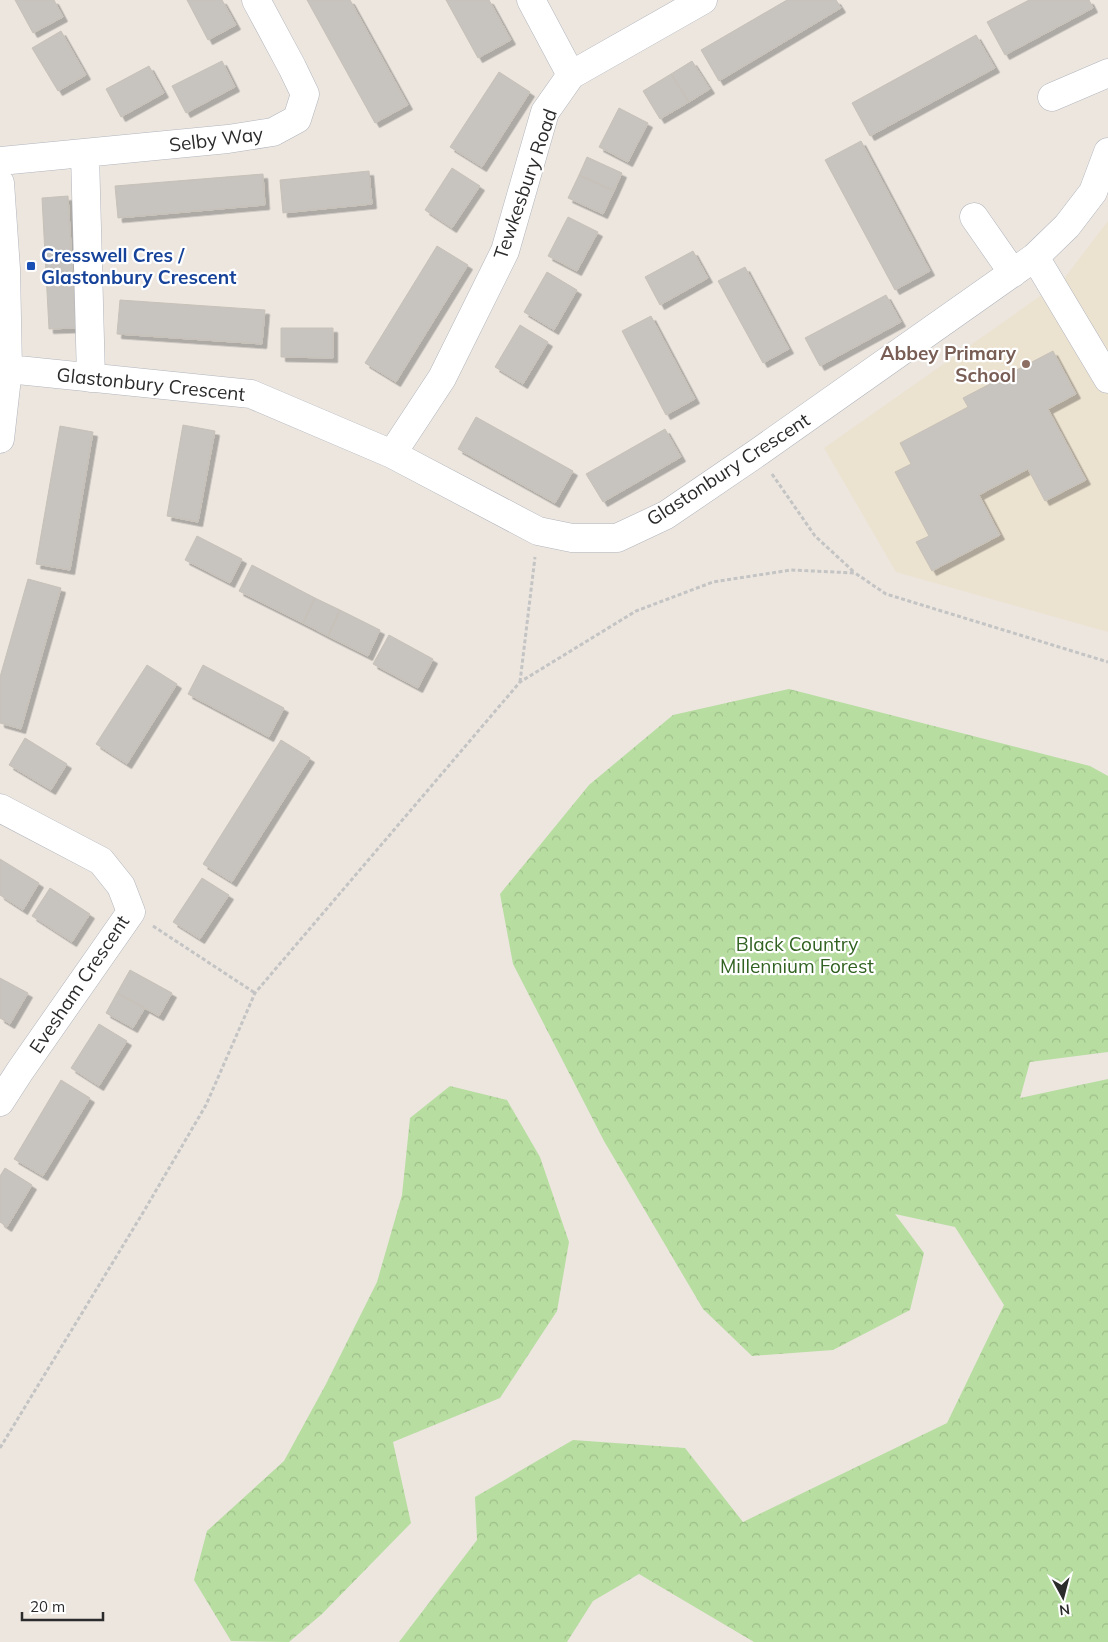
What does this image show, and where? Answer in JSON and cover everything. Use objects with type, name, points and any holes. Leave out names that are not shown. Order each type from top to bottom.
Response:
[{"type":"street","name":"Selby Way","points":[[0,162],[228,139],[273,132],[297,119],[305,94],[256,0]]},
{"type":"street","points":[[532,0],[571,74]]},
{"type":"street","name":"Tewkesbury Road","points":[[392,454],[442,378],[505,251],[545,112],[571,74],[704,0]]},
{"type":"street","points":[[1052,97],[1108,73]]},
{"type":"street","name":"Glastonbury Crescent","points":[[8,369],[251,394],[392,454],[538,531],[572,538],[617,538],[666,515],[1024,265],[1068,226],[1092,192],[1108,152]]},
{"type":"street","points":[[85,154],[91,378]]},
{"type":"street","points":[[0,183],[6,268],[8,369],[0,439]]},
{"type":"street","points":[[974,217],[1024,265],[1108,378]]},
{"type":"street","name":"Evesham Crescent","points":[[0,808],[101,860],[120,886],[131,912],[10,1066],[0,1102]]},
{"type":"path","points":[[757,453],[815,536],[855,573],[886,594],[1108,662]]},
{"type":"path","points":[[520,682],[538,531]]},
{"type":"path","points":[[0,1448],[144,1212],[206,1105],[255,993],[520,682],[636,611],[713,582],[791,570],[855,573]]},
{"type":"path","points":[[131,912],[255,993]]},
{"type":"shaded area","name":"Abbey Primary School","points":[[1108,221],[1108,632],[896,572],[824,448],[1063,280]]},
{"type":"green space","name":"Black Country Millennium Forest","points":[[789,689],[1090,766],[1108,776],[1108,1052],[1030,1062],[1020,1098],[1108,1079],[1108,1642],[754,1642],[639,1574],[593,1601],[567,1642],[399,1642],[477,1540],[475,1497],[573,1440],[685,1448],[743,1522],[947,1423],[1004,1305],[955,1227],[895,1214],[924,1253],[910,1310],[833,1350],[752,1356],[703,1309],[604,1141],[513,964],[500,894],[589,785],[673,715]]},
{"type":"green space","points":[[450,1086],[507,1100],[540,1157],[569,1242],[557,1311],[500,1398],[393,1442],[411,1523],[322,1614],[289,1642],[231,1641],[194,1580],[207,1531],[284,1461],[326,1384],[377,1282],[402,1195],[410,1118]]},
{"type":"building","points":[[15,0],[54,0],[63,17],[33,33]]},
{"type":"building","points":[[187,0],[222,0],[236,25],[208,40]]},
{"type":"building","points":[[307,0],[350,0],[408,105],[375,123]]},
{"type":"building","points":[[446,0],[489,0],[511,40],[478,58]]},
{"type":"building","points":[[787,0],[836,0],[841,8],[719,81],[701,50]]},
{"type":"building","points":[[1029,0],[1089,0],[1093,8],[1005,55],[987,22]]},
{"type":"building","points":[[61,31],[86,75],[58,91],[32,48]]},
{"type":"building","points":[[976,35],[995,68],[870,136],[852,103]]},
{"type":"building","points":[[222,61],[235,87],[186,113],[172,86]]},
{"type":"building","points":[[692,61],[710,89],[689,102],[671,74]]},
{"type":"building","points":[[149,66],[164,93],[121,117],[106,89]]},
{"type":"building","points":[[499,72],[530,92],[482,167],[450,147]]},
{"type":"building","points":[[671,74],[689,102],[660,119],[643,91]]},
{"type":"building","points":[[619,108],[648,123],[628,162],[599,147]]},
{"type":"building","points":[[861,141],[930,271],[895,290],[825,160]]},
{"type":"building","points":[[587,157],[622,173],[614,191],[579,175]]},
{"type":"building","points":[[452,168],[480,186],[452,228],[425,210]]},
{"type":"building","points":[[369,171],[372,204],[283,213],[280,180]]},
{"type":"building","points":[[263,174],[265,205],[118,218],[115,186]]},
{"type":"building","points":[[579,175],[614,191],[603,214],[568,198]]},
{"type":"building","points":[[68,196],[76,328],[49,329],[42,198]]},
{"type":"building","points":[[568,217],[598,232],[577,271],[548,256]]},
{"type":"building","points":[[437,246],[468,265],[396,382],[365,363]]},
{"type":"building","points":[[693,251],[708,278],[660,305],[645,277]]},
{"type":"building","points":[[745,267],[789,349],[763,363],[718,281]]},
{"type":"building","points":[[547,272],[577,290],[554,330],[524,312]]},
{"type":"building","points":[[886,295],[901,322],[820,366],[805,338]]},
{"type":"building","points":[[120,300],[265,310],[262,344],[117,334]]},
{"type":"building","points":[[651,316],[695,399],[666,415],[622,331]]},
{"type":"building","points":[[520,325],[548,342],[523,384],[495,367]]},
{"type":"building","points":[[281,328],[333,328],[333,358],[281,357]]},
{"type":"building","points":[[1053,351],[1076,394],[1048,409],[1086,480],[1045,501],[1028,469],[979,495],[1000,535],[932,571],[916,542],[929,536],[895,472],[911,464],[900,443],[968,407],[963,398]]},
{"type":"building","points":[[476,417],[573,471],[555,503],[458,449]]},
{"type":"building","points":[[183,425],[215,431],[198,522],[167,516]]},
{"type":"building","points":[[60,426],[93,432],[70,570],[36,564]]},
{"type":"building","points":[[665,429],[681,457],[603,502],[586,474]]},
{"type":"building","points":[[197,536],[242,559],[230,583],[185,560]]},
{"type":"building","points":[[252,565],[315,598],[303,623],[239,591]]},
{"type":"building","points":[[28,579],[61,588],[21,729],[0,723],[0,677]]},
{"type":"building","points":[[315,598],[340,610],[328,636],[303,623]]},
{"type":"building","points":[[340,610],[380,630],[368,656],[328,636]]},
{"type":"building","points":[[389,635],[433,659],[418,688],[373,664]]},
{"type":"building","points":[[147,665],[177,684],[127,764],[96,744]]},
{"type":"building","points":[[203,665],[284,708],[269,737],[188,694]]},
{"type":"building","points":[[25,738],[67,764],[51,790],[9,765]]},
{"type":"building","points":[[281,740],[310,758],[232,882],[203,864]]},
{"type":"building","points":[[0,859],[39,883],[23,910],[0,895]]},
{"type":"building","points":[[202,878],[229,895],[200,939],[173,922]]},
{"type":"building","points":[[50,888],[90,914],[72,942],[32,916]]},
{"type":"building","points":[[130,970],[172,993],[159,1016],[117,993]]},
{"type":"building","points":[[0,978],[28,993],[10,1024],[0,1018]]},
{"type":"building","points":[[117,993],[145,1008],[133,1028],[106,1013]]},
{"type":"building","points":[[99,1024],[127,1041],[99,1086],[71,1068]]},
{"type":"building","points":[[61,1080],[90,1098],[43,1176],[14,1159]]},
{"type":"building","points":[[5,1168],[32,1185],[7,1227],[0,1222],[0,1176]]},
{"type":"place","name":"Cresswell Cres / Glastonbury Crescent","points":[[31,266]]},
{"type":"place","name":"Abbey Primary School","points":[[1026,364]]}]
